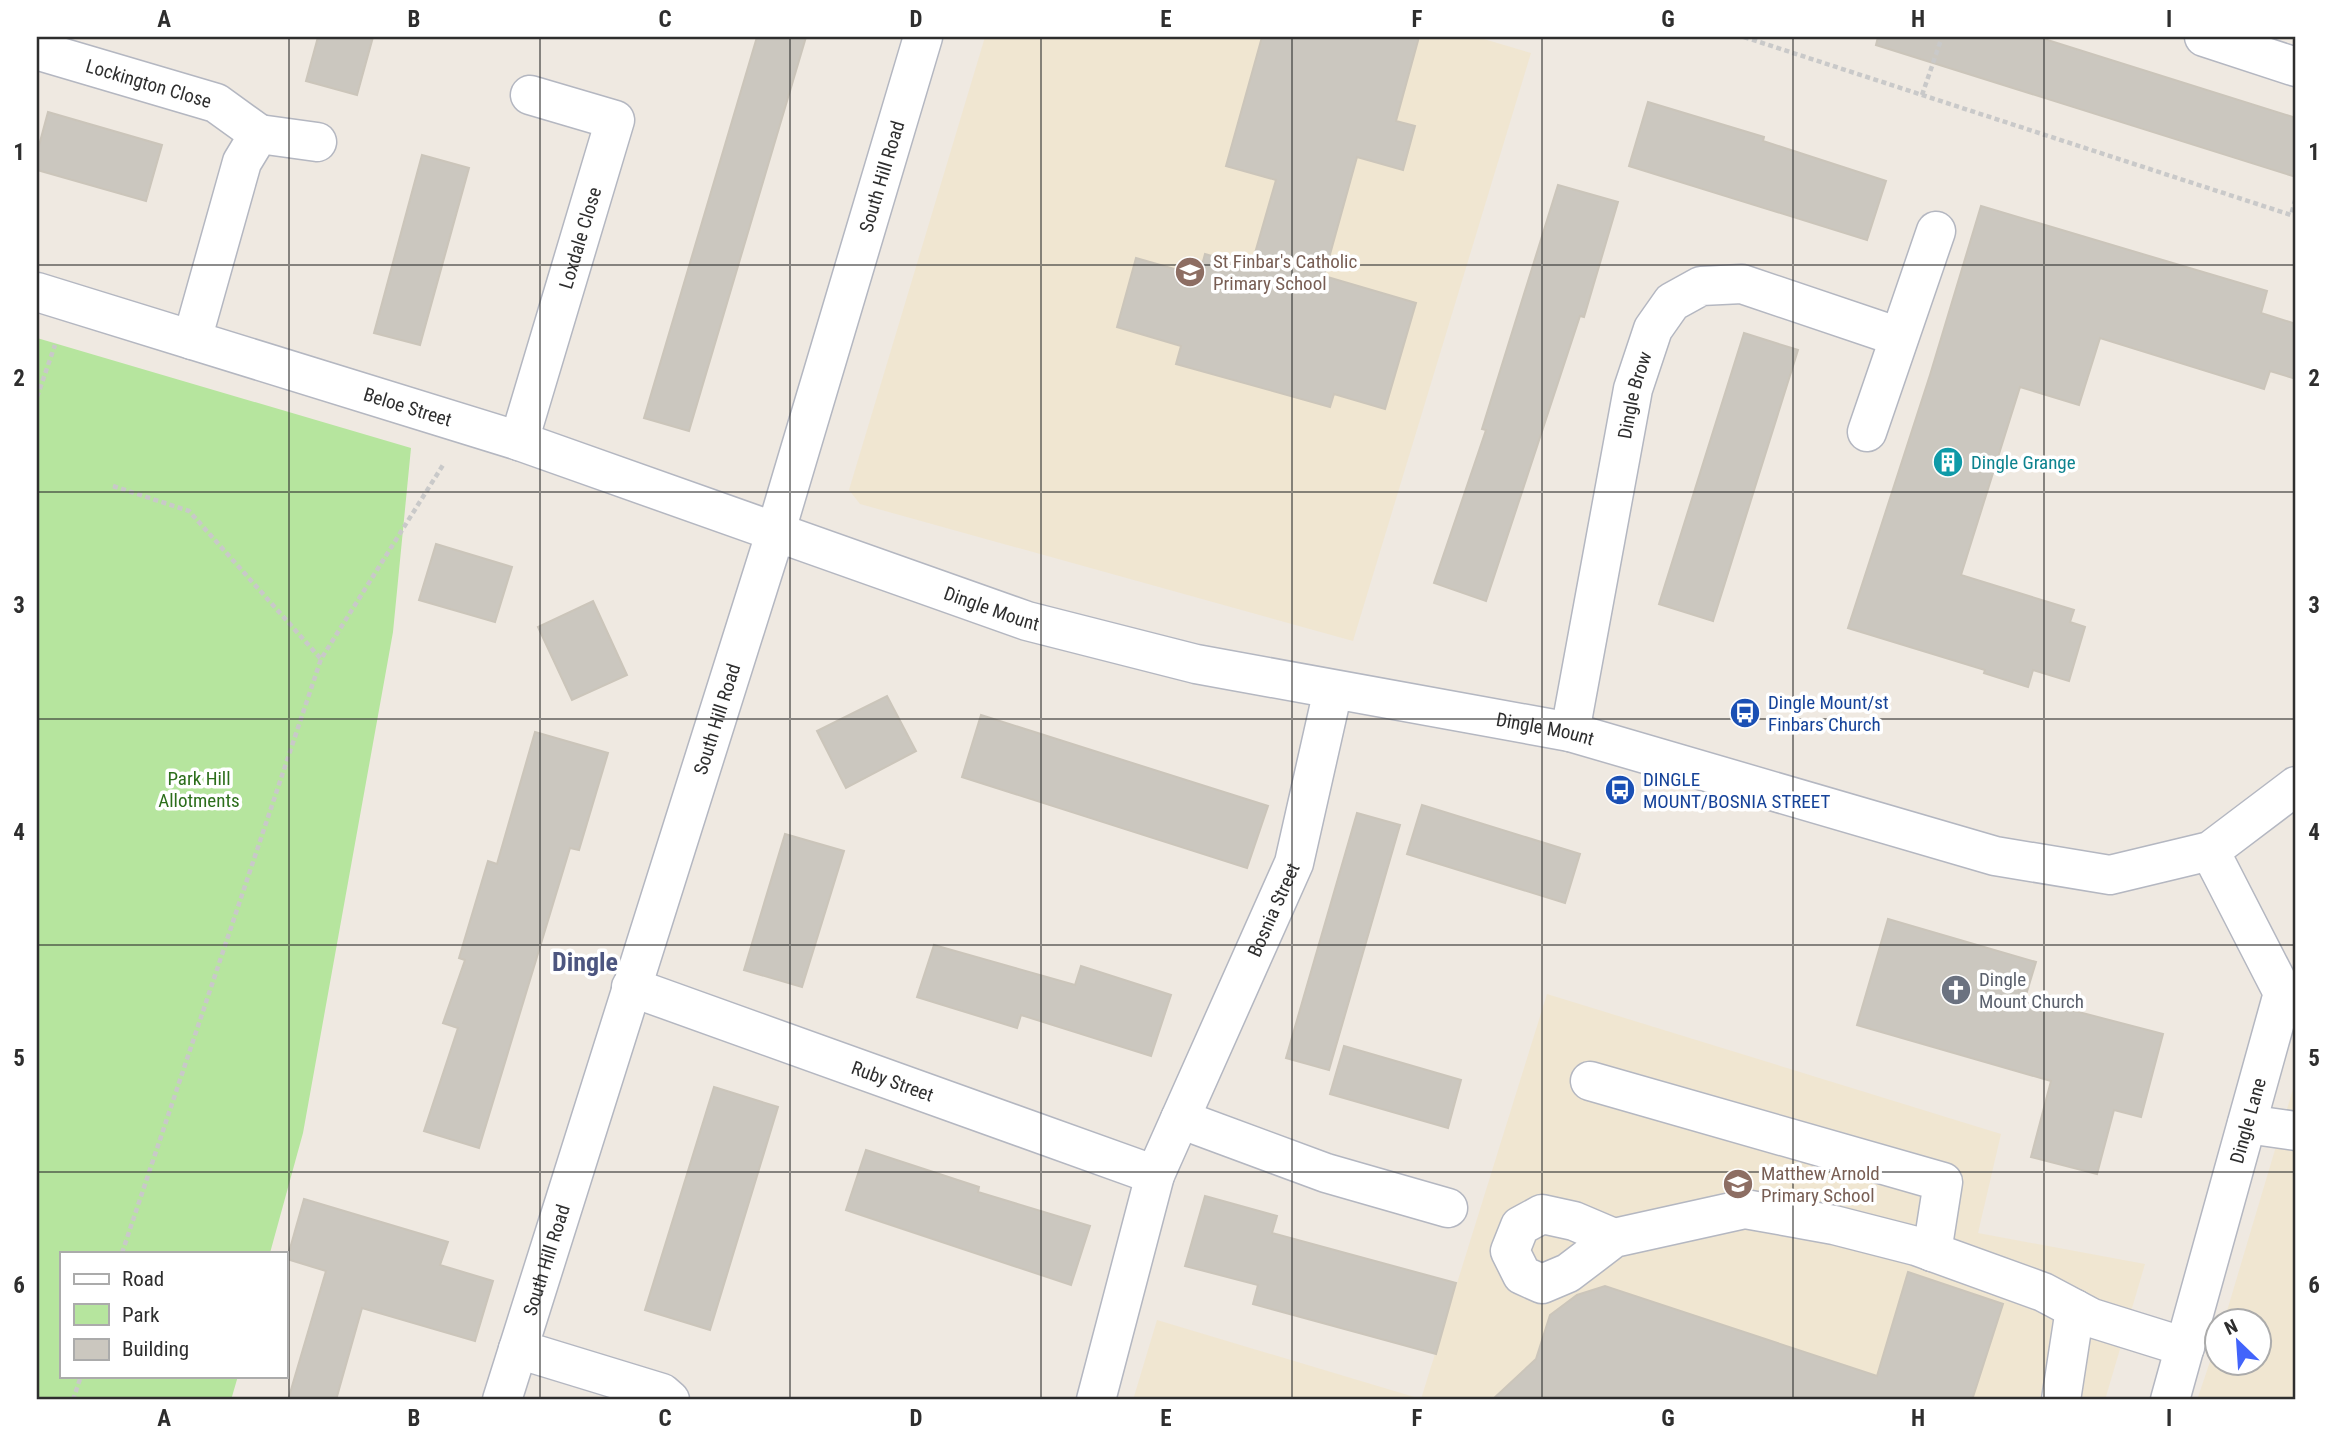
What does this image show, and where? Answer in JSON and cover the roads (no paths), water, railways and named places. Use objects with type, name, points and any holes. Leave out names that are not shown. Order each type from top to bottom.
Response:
[{"type":"street","name":"South Hill Road","points":[[502,1400],[775,534],[923,37]]},
{"type":"street","points":[[2204,37],[2296,67]]},
{"type":"street","name":"Lockington Close","points":[[37,42],[43,52],[216,103],[259,134],[317,142]]},
{"type":"street","name":"Loxdale Close","points":[[519,441],[615,120],[530,95]]},
{"type":"street","points":[[192,340],[242,162],[259,134]]},
{"type":"street","points":[[1867,432],[1936,231]]},
{"type":"street","name":"Dingle Brow","points":[[1570,732],[1633,389],[1653,329],[1672,302],[1701,286],[1742,284],[1899,337]]},
{"type":"street","name":"Beloe Street","points":[[53,297],[519,441],[775,534]]},
{"type":"street","name":"Dingle Mount","points":[[775,534],[1027,621],[1196,664],[1570,732],[1995,856],[2110,874],[2210,851],[2296,786]]},
{"type":"street","name":"Bosnia Street","points":[[1096,1400],[1155,1175],[1294,863],[1333,690]]},
{"type":"street","name":"Dingle Lane","points":[[2170,1400],[2283,993],[2210,851]]},
{"type":"street","name":"Ruby Street","points":[[631,987],[1155,1175]]},
{"type":"street","points":[[1590,1081],[1943,1182],[1932,1252]]},
{"type":"street","points":[[1181,1119],[1326,1173],[1448,1208]]},
{"type":"street","points":[[2247,1124],[2296,1131]]},
{"type":"street","points":[[1614,1238],[1745,1209],[1834,1225],[1932,1252],[2043,1292],[2092,1318],[2185,1347]]},
{"type":"street","points":[[2061,1400],[2075,1309]]},
{"type":"street","points":[[518,1349],[662,1393],[670,1400]]},
{"type":"place","name":"St Finbar's Catholic Primary School","points":[[1190,272]]},
{"type":"place","name":"Dingle Grange","points":[[1948,462]]},
{"type":"place","name":"Dingle Mount/st Finbars Church","points":[[1745,713]]},
{"type":"place","name":"DINGLE MOUNT/BOSNIA STREET","points":[[1620,790]]},
{"type":"place","name":"Dingle Mount Church","points":[[1956,990]]},
{"type":"place","name":"Matthew Arnold Primary School","points":[[1738,1184]]},
{"type":"district","name":"Dingle","points":[[585,962]]},
{"type":"park label","name":"Park Hill Allotments","points":[[199,789]]}]
